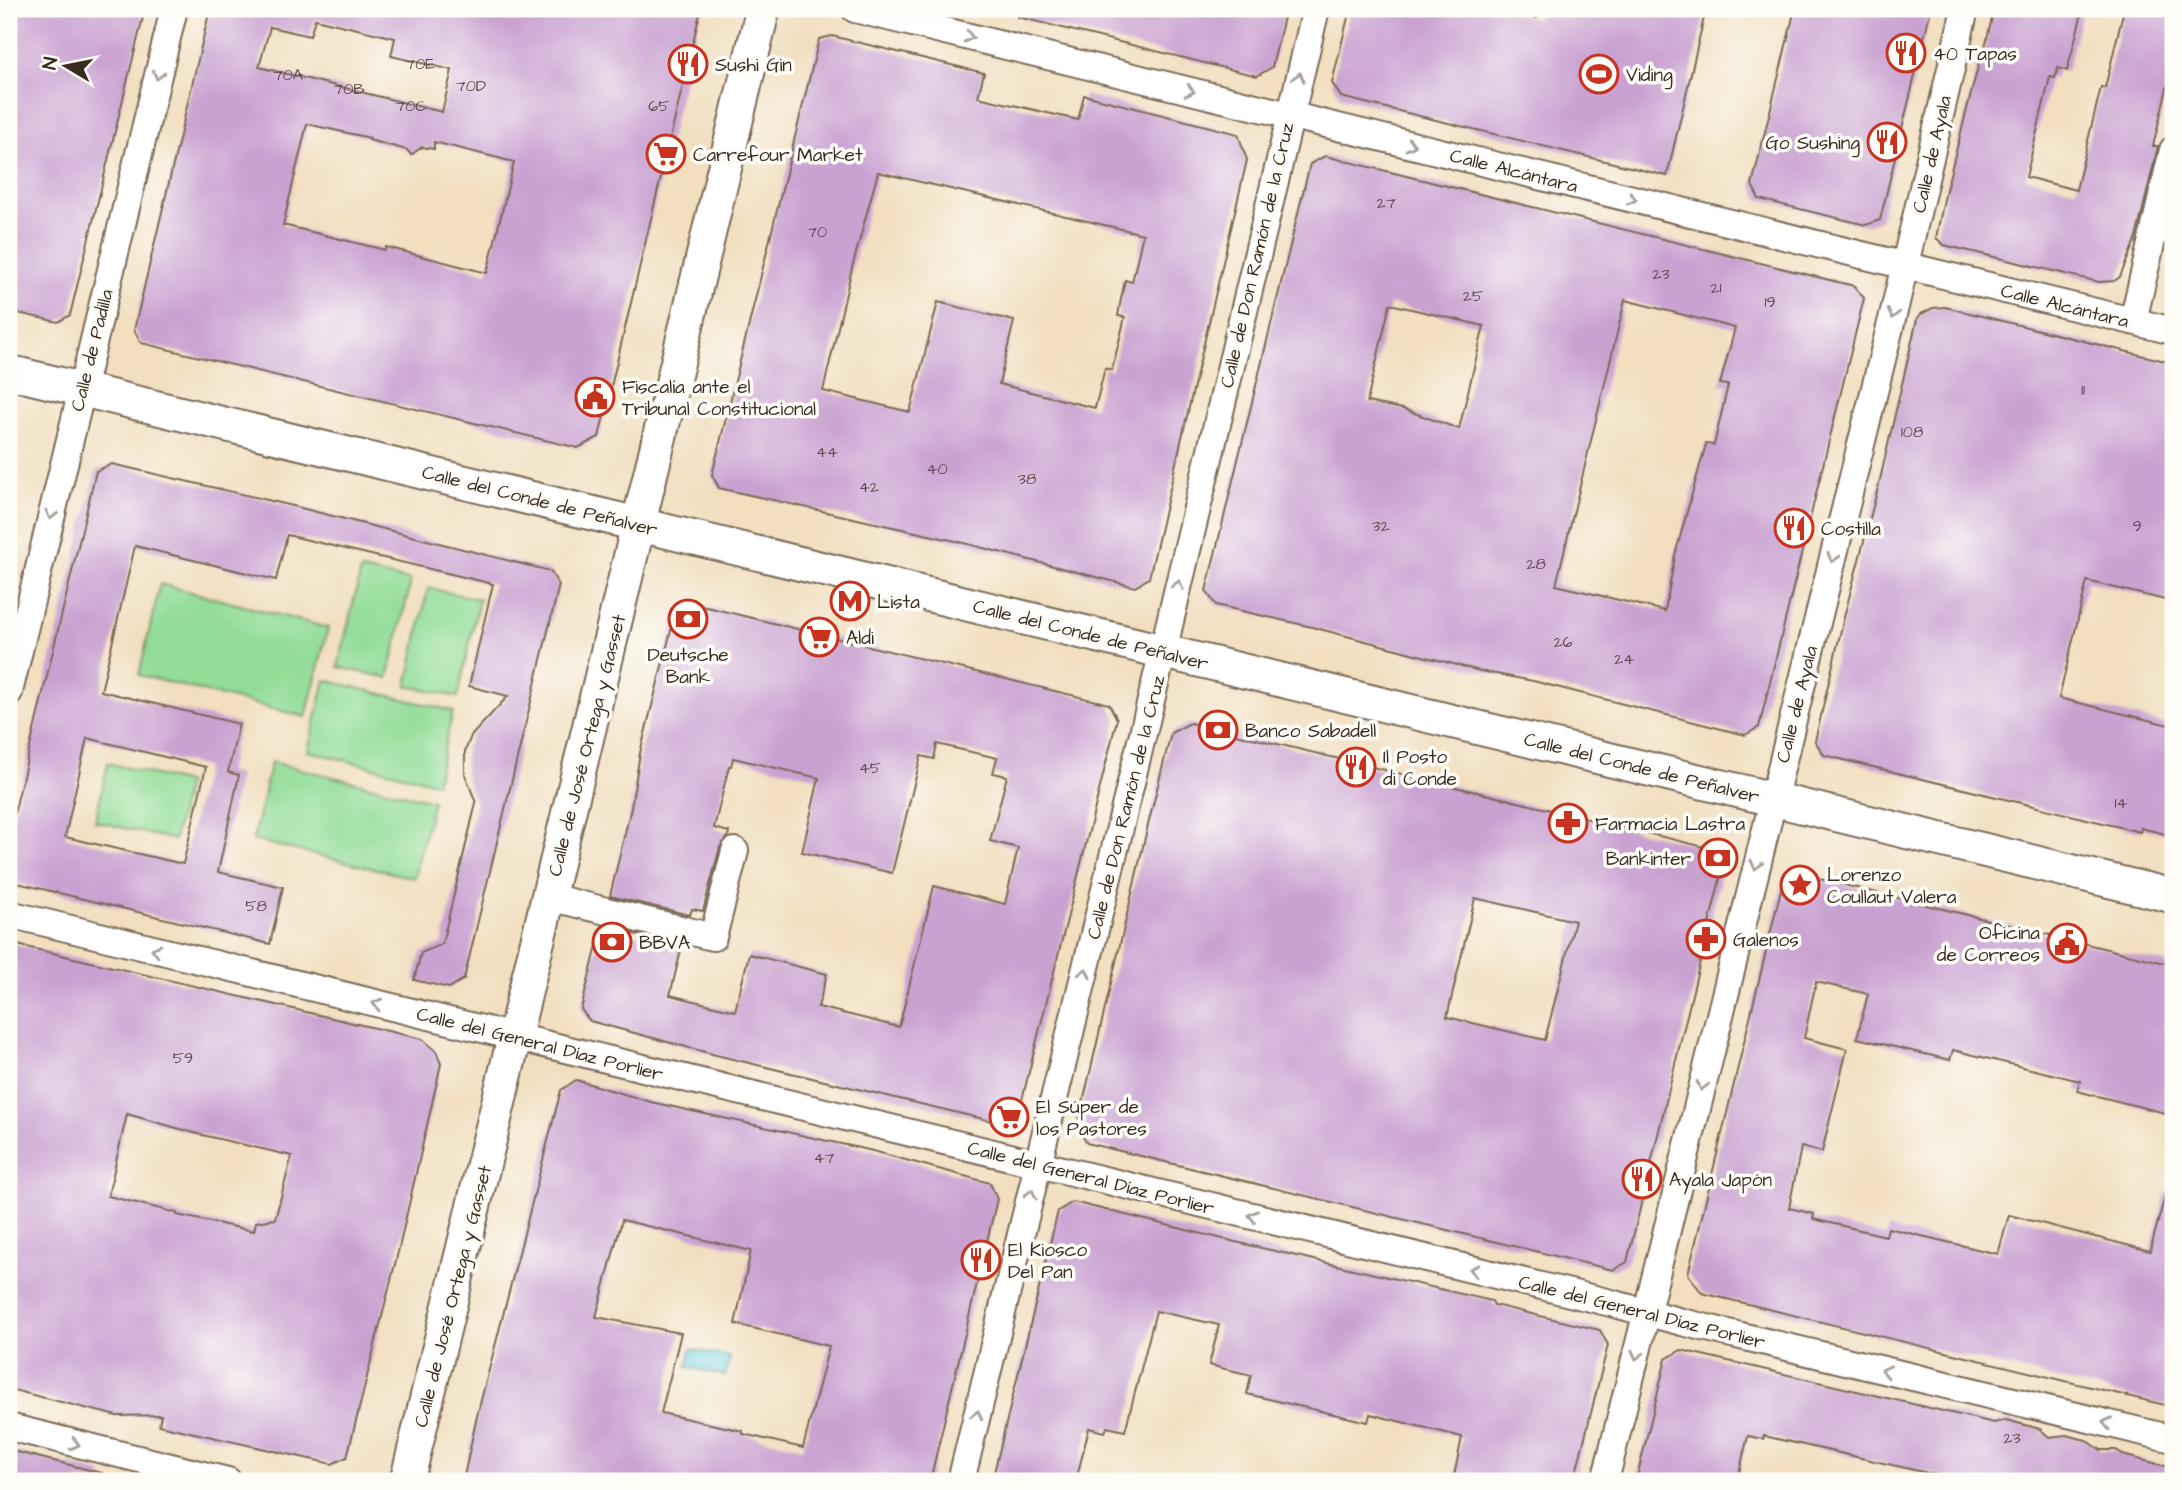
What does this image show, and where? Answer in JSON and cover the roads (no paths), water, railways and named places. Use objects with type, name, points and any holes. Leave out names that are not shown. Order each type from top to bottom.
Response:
[{"type":"street","name":"Calle de Padilla","points":[[9,692],[174,9]]},
{"type":"street","name":"Calle de José Ortega y Gasset","points":[[407,1481],[763,9]]},
{"type":"street","name":"Calle Alcántara","points":[[855,9],[2173,331]]},
{"type":"street","name":"Calle de Don Ramón de la Cruz","points":[[961,1481],[1316,9]]},
{"type":"street","name":"Calle de Ayala","points":[[1605,1481],[1905,266],[1965,9]]},
{"type":"street","points":[[2133,321],[2173,150]]},
{"type":"street","name":"Calle del Conde de Peñalver","points":[[9,372],[2173,896]]},
{"type":"street","points":[[549,897],[713,937],[735,851]]},
{"type":"street","name":"Calle del General Díaz Porlier","points":[[9,914],[2173,1439]]},
{"type":"street","points":[[9,1427],[228,1481]]},
{"type":"water","points":[[691,1349],[730,1357],[725,1376],[687,1367]]},
{"type":"place","name":"40 Tapas","points":[[1906,53]]},
{"type":"place","name":"Sushi Gin","points":[[688,64]]},
{"type":"place","name":"Viding","points":[[1599,74]]},
{"type":"place","name":"Go Sushing","points":[[1887,142]]},
{"type":"place","name":"Carrefour Market","points":[[666,154]]},
{"type":"place","name":"Fiscalía ante el Tribunal Constitucional","points":[[595,397]]},
{"type":"place","name":"Costilla","points":[[1794,528]]},
{"type":"place","name":"Lista","points":[[850,601]]},
{"type":"place","name":"Deutsche Bank","points":[[688,619]]},
{"type":"place","name":"Aldi","points":[[819,637]]},
{"type":"place","name":"Banco Sabadell","points":[[1218,730]]},
{"type":"place","name":"Il Posto di Conde","points":[[1356,767]]},
{"type":"place","name":"Farmacia Lastra","points":[[1568,823]]},
{"type":"place","name":"Bankinter","points":[[1718,858]]},
{"type":"place","name":"Lorenzo Coullaut Valera","points":[[1800,885]]},
{"type":"place","name":"Galenos","points":[[1706,939]]},
{"type":"place","name":"BBVA","points":[[612,942]]},
{"type":"place","name":"Oficina de Correos","points":[[2067,943]]},
{"type":"place","name":"El Súper de los Pastores","points":[[1009,1117]]},
{"type":"place","name":"Ayala Japón","points":[[1642,1179]]},
{"type":"place","name":"El Kiosco Del Pan","points":[[981,1260]]}]
